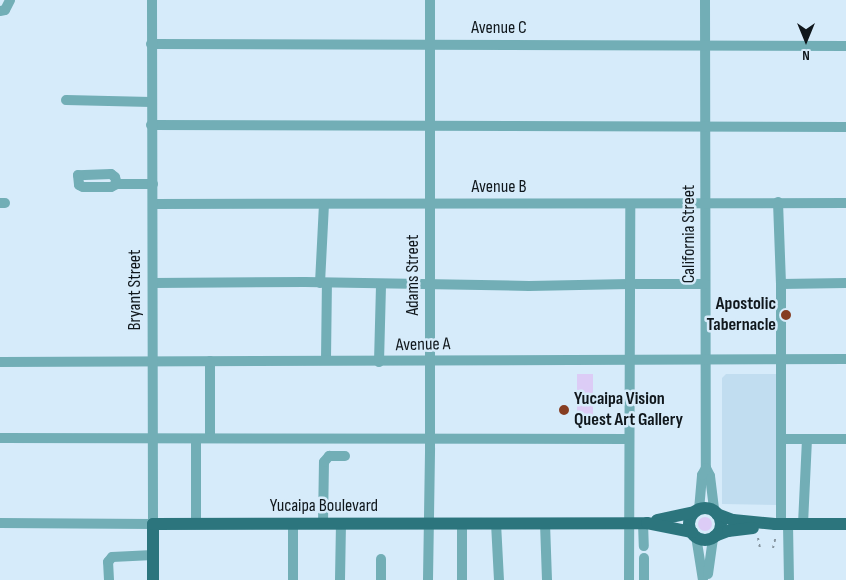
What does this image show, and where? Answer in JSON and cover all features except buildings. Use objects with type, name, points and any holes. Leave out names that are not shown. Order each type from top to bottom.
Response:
[{"type":"main road","points":[[780,527],[733,520],[706,508],[697,511],[690,522],[694,534],[704,539],[728,531],[780,527],[803,524],[846,524]]},
{"type":"main road","name":"Yucaipa Boulevard","points":[[645,523],[697,511]]},
{"type":"main road","points":[[714,537],[720,528],[715,512]]},
{"type":"main road","name":"Yucaipa Boulevard","points":[[153,524],[645,523],[694,534]]},
{"type":"main road","name":"Bryant Street","points":[[152,580],[153,524]]},
{"type":"street","points":[[0,11],[5,10],[10,0]]},
{"type":"street","name":"Bryant Street","points":[[152,0],[153,524]]},
{"type":"street","name":"Adams Street","points":[[428,580],[430,438],[430,0]]},
{"type":"street","name":"California Street","points":[[705,0],[704,284],[706,468],[710,476],[715,512]]},
{"type":"street","name":"Avenue C","points":[[151,44],[846,46]]},
{"type":"street","points":[[66,100],[151,102]]},
{"type":"street","points":[[151,125],[846,127]]},
{"type":"street","points":[[117,184],[153,184]]},
{"type":"street","points":[[778,202],[781,284],[780,527],[789,580]]},
{"type":"street","name":"Avenue B","points":[[153,204],[846,203]]},
{"type":"street","points":[[324,204],[326,360]]},
{"type":"street","points":[[629,580],[629,360],[633,284],[630,204]]},
{"type":"street","points":[[153,283],[704,284]]},
{"type":"street","points":[[379,362],[381,284]]},
{"type":"street","points":[[781,284],[846,284]]},
{"type":"street","name":"Avenue A","points":[[0,362],[846,359]]},
{"type":"street","points":[[210,361],[210,438]]},
{"type":"street","points":[[0,438],[629,439]]},
{"type":"street","points":[[196,439],[196,524]]},
{"type":"street","points":[[781,439],[846,439]]},
{"type":"street","points":[[803,524],[807,439]]},
{"type":"street","points":[[323,524],[324,462],[329,456],[345,456]]},
{"type":"street","name":"California Street","points":[[697,511],[702,475],[706,468]]},
{"type":"street","name":"Yucaipa Boulevard","points":[[0,523],[153,524]]},
{"type":"street","points":[[462,523],[462,580]]},
{"type":"street","points":[[496,523],[499,580]]},
{"type":"street","points":[[545,523],[547,580]]},
{"type":"street","points":[[644,546],[645,523]]},
{"type":"street","points":[[292,580],[293,524]]},
{"type":"street","points":[[340,580],[341,524]]},
{"type":"street","points":[[694,534],[705,580]]},
{"type":"street","points":[[705,580],[714,537]]},
{"type":"street","points":[[109,580],[108,562],[112,557],[153,555]]},
{"type":"street","points":[[644,558],[644,580]]},
{"type":"street","points":[[381,559],[381,580]]},
{"type":"path","points":[[773,548],[780,527]]},
{"type":"path","points":[[758,536],[760,548]]},
{"type":"shaded area","points":[[577,374],[593,374],[593,415],[577,415]]},
{"type":"shaded area","points":[[726,374],[778,374],[779,505],[722,504],[722,378]]},
{"type":"shaded area","points":[[702,517],[708,517],[712,524],[708,531],[702,531],[698,527],[698,521]]},
{"type":"place","name":"Apostolic Tabernacle","points":[[786,315]]},
{"type":"place","name":"Yucaipa Vision Quest Art Gallery","points":[[564,410]]}]
